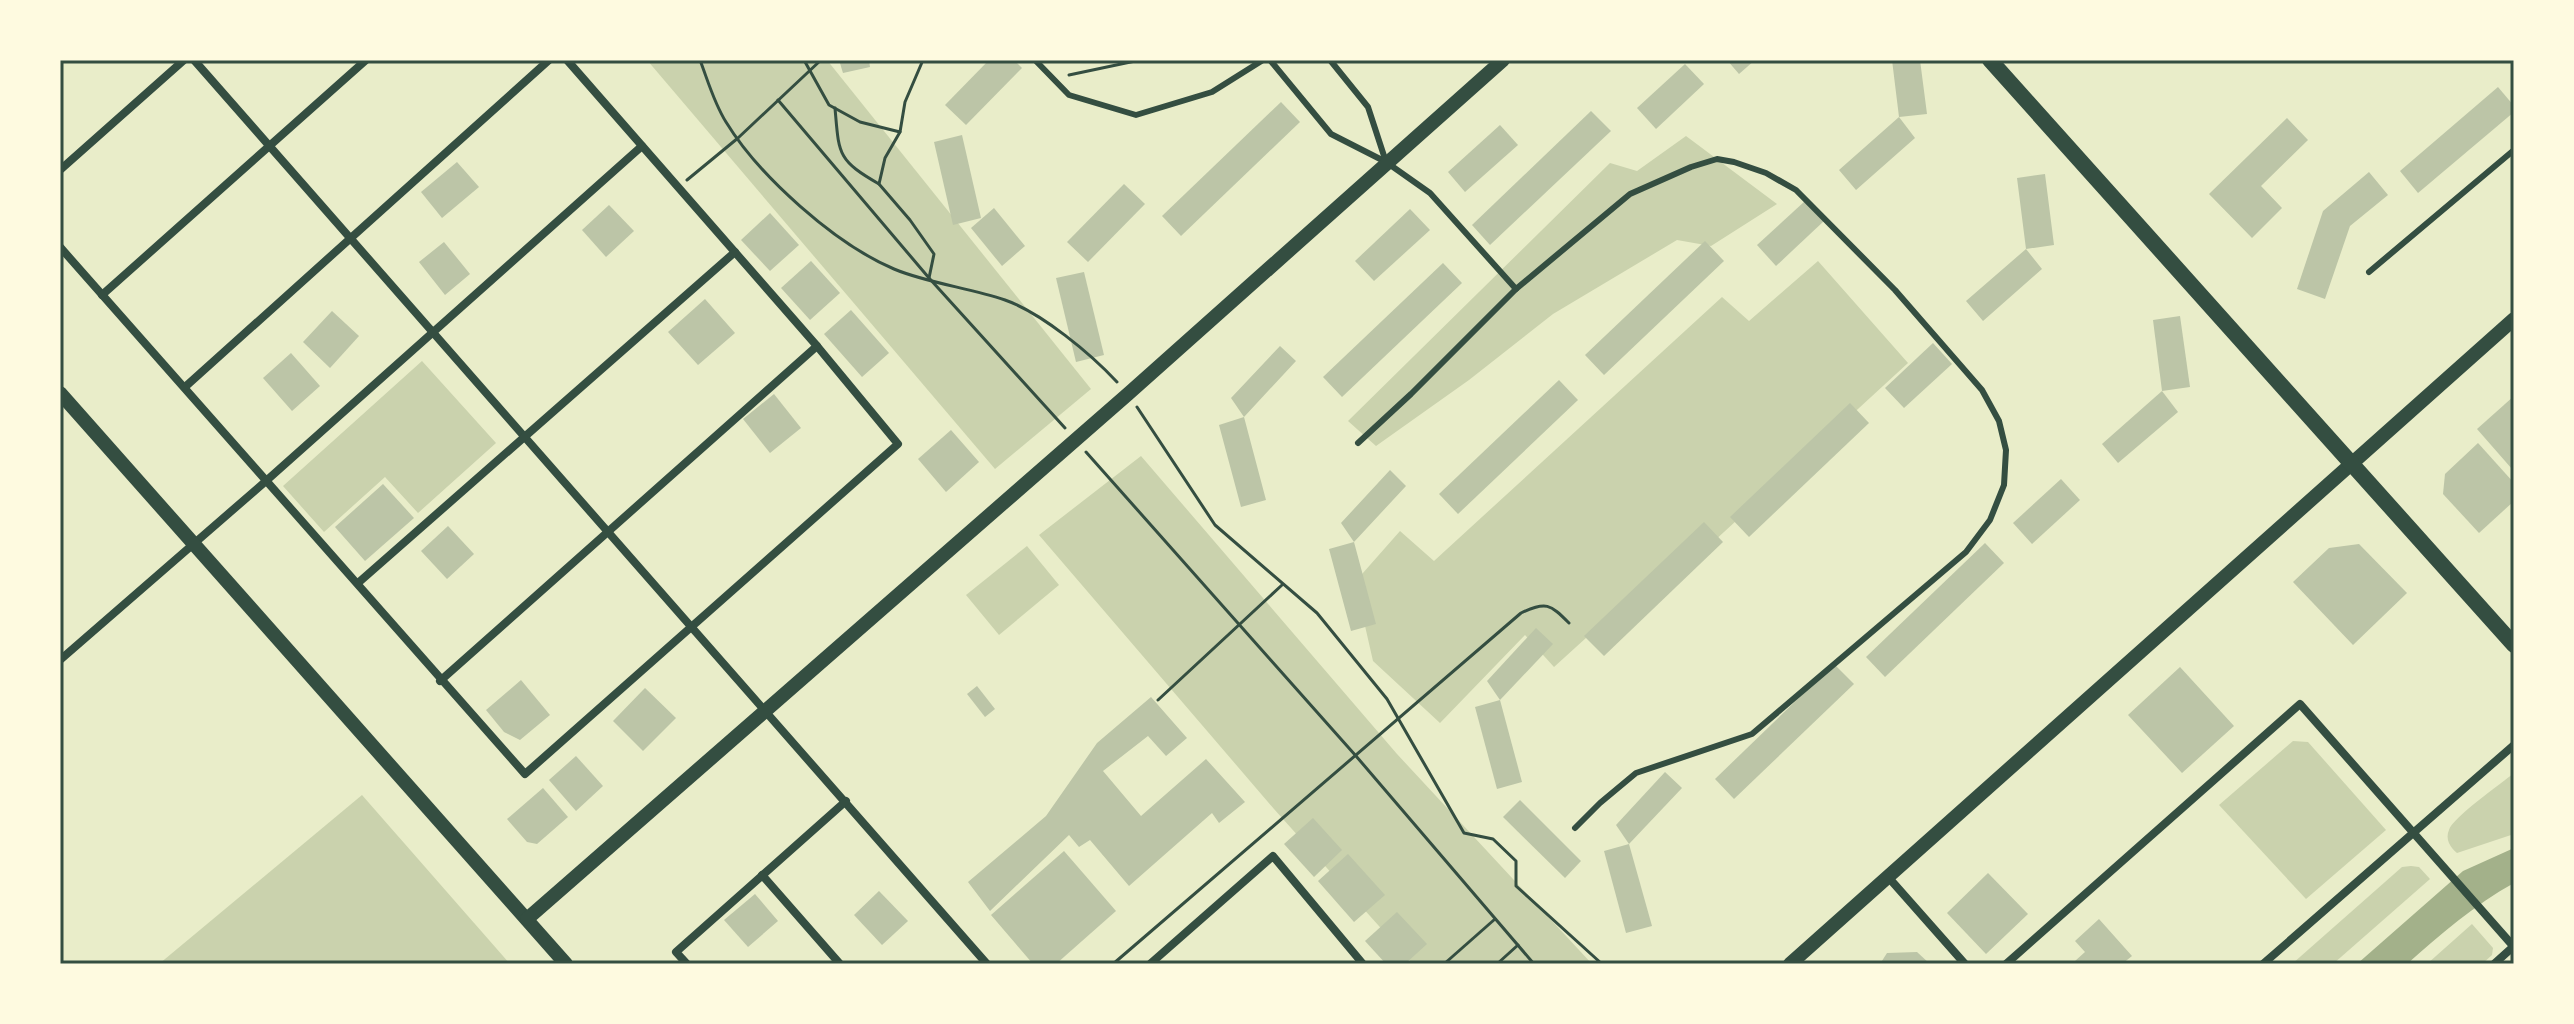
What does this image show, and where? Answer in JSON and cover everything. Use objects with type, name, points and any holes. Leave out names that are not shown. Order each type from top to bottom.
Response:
[{"type":"main road","points":[[1990,60],[2514,645]]},
{"type":"street","points":[[60,170],[184,60]]},
{"type":"street","points":[[194,60],[987,964]]},
{"type":"street","points":[[102,295],[366,60]]},
{"type":"street","points":[[185,387],[549,60]]},
{"type":"street","points":[[60,247],[525,774],[898,444],[817,346],[567,60]]},
{"type":"street","points":[[527,919],[1128,394],[1503,60]]},
{"type":"street","points":[[60,660],[642,146]]},
{"type":"street","points":[[358,583],[735,252]]},
{"type":"street","points":[[1790,964],[2514,319]]},
{"type":"street","points":[[440,681],[817,346]]},
{"type":"street","points":[[60,393],[566,964]]},
{"type":"street","points":[[2006,964],[2300,704],[2514,946],[2494,964]]},
{"type":"street","points":[[2263,964],[2514,745]]},
{"type":"street","points":[[687,964],[676,952],[846,801]]},
{"type":"street","points":[[1150,964],[1273,856],[1360,963]]},
{"type":"street","points":[[762,875],[840,964]]},
{"type":"street","points":[[1889,878],[1965,964]]},
{"type":"lane","points":[[1035,60],[1069,95],[1136,115],[1212,92],[1263,60]]},
{"type":"lane","points":[[1270,60],[1331,134],[1386,162],[1430,193],[1516,289]]},
{"type":"lane","points":[[1330,60],[1368,107],[1386,162]]},
{"type":"lane","points":[[2369,272],[2514,150]]},
{"type":"lane","points":[[1358,443],[1516,289],[1630,194],[1717,159],[1766,173],[1796,190],[1895,290],[1982,390],[1999,421],[2006,450],[2004,485],[1990,520],[1966,552],[1752,734],[1636,773],[1575,828]]},
{"type":"path","points":[[700,60],[726,122],[765,171],[820,223],[894,269],[1008,301],[1048,324],[1096,360],[1128,394],[1215,525],[1317,613],[1399,717],[1464,833],[1493,839],[1516,861],[1516,886],[1602,964]]},
{"type":"path","points":[[804,60],[829,105],[860,122],[900,132]]},
{"type":"path","points":[[679,187],[738,138],[821,60]]},
{"type":"path","points":[[879,184],[885,158],[900,132],[905,102],[923,60]]},
{"type":"path","points":[[1054,80],[1094,68],[1140,60]]},
{"type":"path","points":[[778,100],[929,278],[1041,401]]},
{"type":"path","points":[[835,108],[838,146],[852,168],[879,184],[934,254],[929,278]]},
{"type":"path","points":[[1116,486],[1356,756],[1534,964]]},
{"type":"path","points":[[1158,700],[1282,585]]},
{"type":"path","points":[[1113,964],[1521,613],[1538,605],[1550,606],[1569,623]]},
{"type":"path","points":[[1444,964],[1495,919]]},
{"type":"path","points":[[1497,964],[1518,945]]},
{"type":"path","points":[[1450,958],[1455,964]]},
{"type":"shaded area","points":[[647,60],[827,60],[1091,389],[995,469]]},
{"type":"shaded area","points":[[1686,136],[1777,204],[1711,246],[1677,240],[1553,314],[1469,380],[1376,446],[1348,421],[1610,163],[1637,171]]},
{"type":"shaded area","points":[[1818,261],[1908,363],[1712,543],[1705,530],[1554,667],[1525,635],[1440,723],[1373,661],[1355,582],[1400,531],[1434,561],[1722,297],[1749,321]]},
{"type":"shaded area","points":[[422,361],[496,443],[418,513],[385,477],[324,532],[283,486]]},
{"type":"shaded area","points":[[1141,456],[1397,754],[1592,964],[1413,964],[1274,809],[1039,535]]},
{"type":"shaded area","points":[[1027,546],[1059,585],[999,635],[966,595]]},
{"type":"shaded area","points":[[2293,741],[2308,742],[2386,830],[2306,899],[2219,805]]},
{"type":"shaded area","points":[[2514,773],[2514,834],[2457,853],[2448,840],[2452,825]]},
{"type":"shaded area","points":[[362,795],[510,964],[159,964]]},
{"type":"shaded area","points":[[2514,848],[2514,883],[2472,910],[2407,964],[2357,964],[2463,871]]},
{"type":"shaded area","points":[[2402,867],[2419,867],[2430,879],[2333,964],[2292,964]]},
{"type":"shaded area","points":[[2472,924],[2493,948],[2492,955],[2482,964],[2427,964]]},
{"type":"building","points":[[839,60],[869,60],[870,67],[843,73]]},
{"type":"building","points":[[989,60],[1014,60],[1022,68],[966,125],[945,105]]},
{"type":"building","points":[[1727,60],[1755,60],[1739,74]]},
{"type":"building","points":[[1892,60],[1920,60],[1927,114],[1899,117]]},
{"type":"building","points":[[1685,64],[1704,84],[1656,129],[1637,108]]},
{"type":"building","points":[[2498,87],[2514,106],[2514,112],[2418,193],[2400,171]]},
{"type":"building","points":[[1281,102],[1300,122],[1181,236],[1162,216]]},
{"type":"building","points":[[1591,111],[1611,131],[1490,245],[1472,225]]},
{"type":"building","points":[[1899,117],[1915,138],[1856,190],[1839,170]]},
{"type":"building","points":[[2287,118],[2308,140],[2261,186],[2282,208],[2252,238],[2209,194]]},
{"type":"building","points":[[1500,125],[1518,145],[1465,192],[1448,172]]},
{"type":"building","points":[[962,135],[981,218],[953,225],[934,142]]},
{"type":"building","points":[[457,162],[479,187],[442,218],[421,192]]},
{"type":"building","points":[[2369,172],[2388,195],[2350,226],[2325,299],[2297,289],[2323,211]]},
{"type":"building","points":[[2045,174],[2054,245],[2026,249],[2017,178]]},
{"type":"building","points":[[1124,184],[1145,204],[1088,262],[1067,242]]},
{"type":"building","points":[[1805,201],[1824,221],[1776,266],[1757,245]]},
{"type":"building","points":[[609,205],[634,231],[606,257],[582,230]]},
{"type":"building","points":[[994,208],[1025,246],[1002,266],[971,228]]},
{"type":"building","points":[[1410,209],[1430,230],[1374,281],[1355,261]]},
{"type":"building","points":[[770,213],[799,245],[770,271],[741,240]]},
{"type":"building","points":[[1705,241],[1724,261],[1604,375],[1585,355]]},
{"type":"building","points":[[444,242],[470,274],[445,295],[419,262]]},
{"type":"building","points":[[2026,249],[2042,269],[1983,321],[1966,301]]},
{"type":"building","points":[[811,261],[840,293],[810,320],[781,288]]},
{"type":"building","points":[[1443,263],[1462,283],[1342,397],[1323,377]]},
{"type":"building","points":[[1084,272],[1104,355],[1076,362],[1056,278]]},
{"type":"building","points":[[705,299],[735,333],[698,365],[668,332]]},
{"type":"building","points":[[851,310],[889,353],[862,377],[824,334]]},
{"type":"building","points":[[332,311],[359,336],[330,368],[303,342]]},
{"type":"building","points":[[2180,316],[2190,387],[2162,391],[2153,320]]},
{"type":"building","points":[[1933,343],[1952,364],[1904,408],[1885,388]]},
{"type":"building","points":[[1280,346],[1296,361],[1244,417],[1231,398]]},
{"type":"building","points":[[291,353],[320,386],[292,411],[263,378]]},
{"type":"building","points":[[1559,380],[1578,400],[1458,514],[1439,494]]},
{"type":"building","points":[[2162,391],[2178,412],[2118,463],[2102,444]]},
{"type":"building","points":[[774,394],[801,428],[770,453],[743,419]]},
{"type":"building","points":[[2514,396],[2514,467],[2512,469],[2477,429]]},
{"type":"building","points":[[1850,403],[1869,423],[1749,537],[1730,517]]},
{"type":"building","points":[[1244,417],[1266,500],[1241,507],[1219,425]]},
{"type":"building","points":[[951,430],[979,462],[946,492],[918,459]]},
{"type":"building","points":[[2478,443],[2514,483],[2514,501],[2479,533],[2443,494],[2445,474]]},
{"type":"building","points":[[1390,470],[1406,486],[1354,542],[1341,523]]},
{"type":"building","points":[[2061,479],[2080,500],[2032,544],[2013,523]]},
{"type":"building","points":[[383,484],[414,518],[365,561],[335,527]]},
{"type":"building","points":[[1704,522],[1723,542],[1604,656],[1584,636]]},
{"type":"building","points":[[448,526],[474,554],[447,579],[421,551]]},
{"type":"building","points":[[1354,542],[1376,624],[1351,631],[1329,549]]},
{"type":"building","points":[[1985,543],[2004,563],[1885,677],[1866,657]]},
{"type":"building","points":[[2359,544],[2407,593],[2353,645],[2293,582],[2329,548]]},
{"type":"building","points":[[1536,628],[1553,644],[1500,700],[1487,681]]},
{"type":"building","points":[[1834,664],[1854,684],[1734,799],[1715,779]]},
{"type":"building","points":[[2180,667],[2234,726],[2182,773],[2128,715]]},
{"type":"building","points":[[521,680],[550,715],[520,740],[504,732],[486,710]]},
{"type":"building","points":[[977,686],[995,709],[985,717],[967,694]]},
{"type":"building","points":[[645,688],[676,718],[643,751],[613,721]]},
{"type":"building","points":[[1151,697],[1187,738],[1166,756],[1148,736],[1103,771],[1141,816],[1206,759],[1245,802],[1219,823],[1212,813],[1129,886],[1090,840],[1079,847],[1069,835],[990,911],[968,882],[1046,816],[1097,743]]},
{"type":"building","points":[[1500,700],[1522,782],[1497,789],[1475,707]]},
{"type":"building","points":[[576,756],[603,786],[576,811],[549,780]]},
{"type":"building","points":[[1665,772],[1682,788],[1629,844],[1616,825]]},
{"type":"building","points":[[543,788],[568,817],[537,844],[527,842],[507,819]]},
{"type":"building","points":[[1520,800],[1581,861],[1565,878],[1503,817]]},
{"type":"building","points":[[1313,818],[1342,850],[1314,877],[1284,844]]},
{"type":"building","points":[[1629,844],[1652,926],[1626,933],[1604,851]]},
{"type":"building","points":[[1064,851],[1116,911],[1056,964],[1033,964],[991,915]]},
{"type":"building","points":[[1348,854],[1385,895],[1354,922],[1318,881]]},
{"type":"building","points":[[1988,873],[2028,914],[1986,954],[1947,913]]},
{"type":"building","points":[[879,891],[908,921],[882,945],[854,915]]},
{"type":"building","points":[[755,894],[778,921],[748,947],[724,920]]},
{"type":"building","points":[[1397,912],[1427,944],[1405,964],[1386,964],[1365,941]]},
{"type":"building","points":[[2099,919],[2132,956],[2122,964],[2077,964],[2075,961],[2085,952],[2075,941]]},
{"type":"building","points":[[1917,952],[1930,964],[1880,964],[1887,953]]}]
